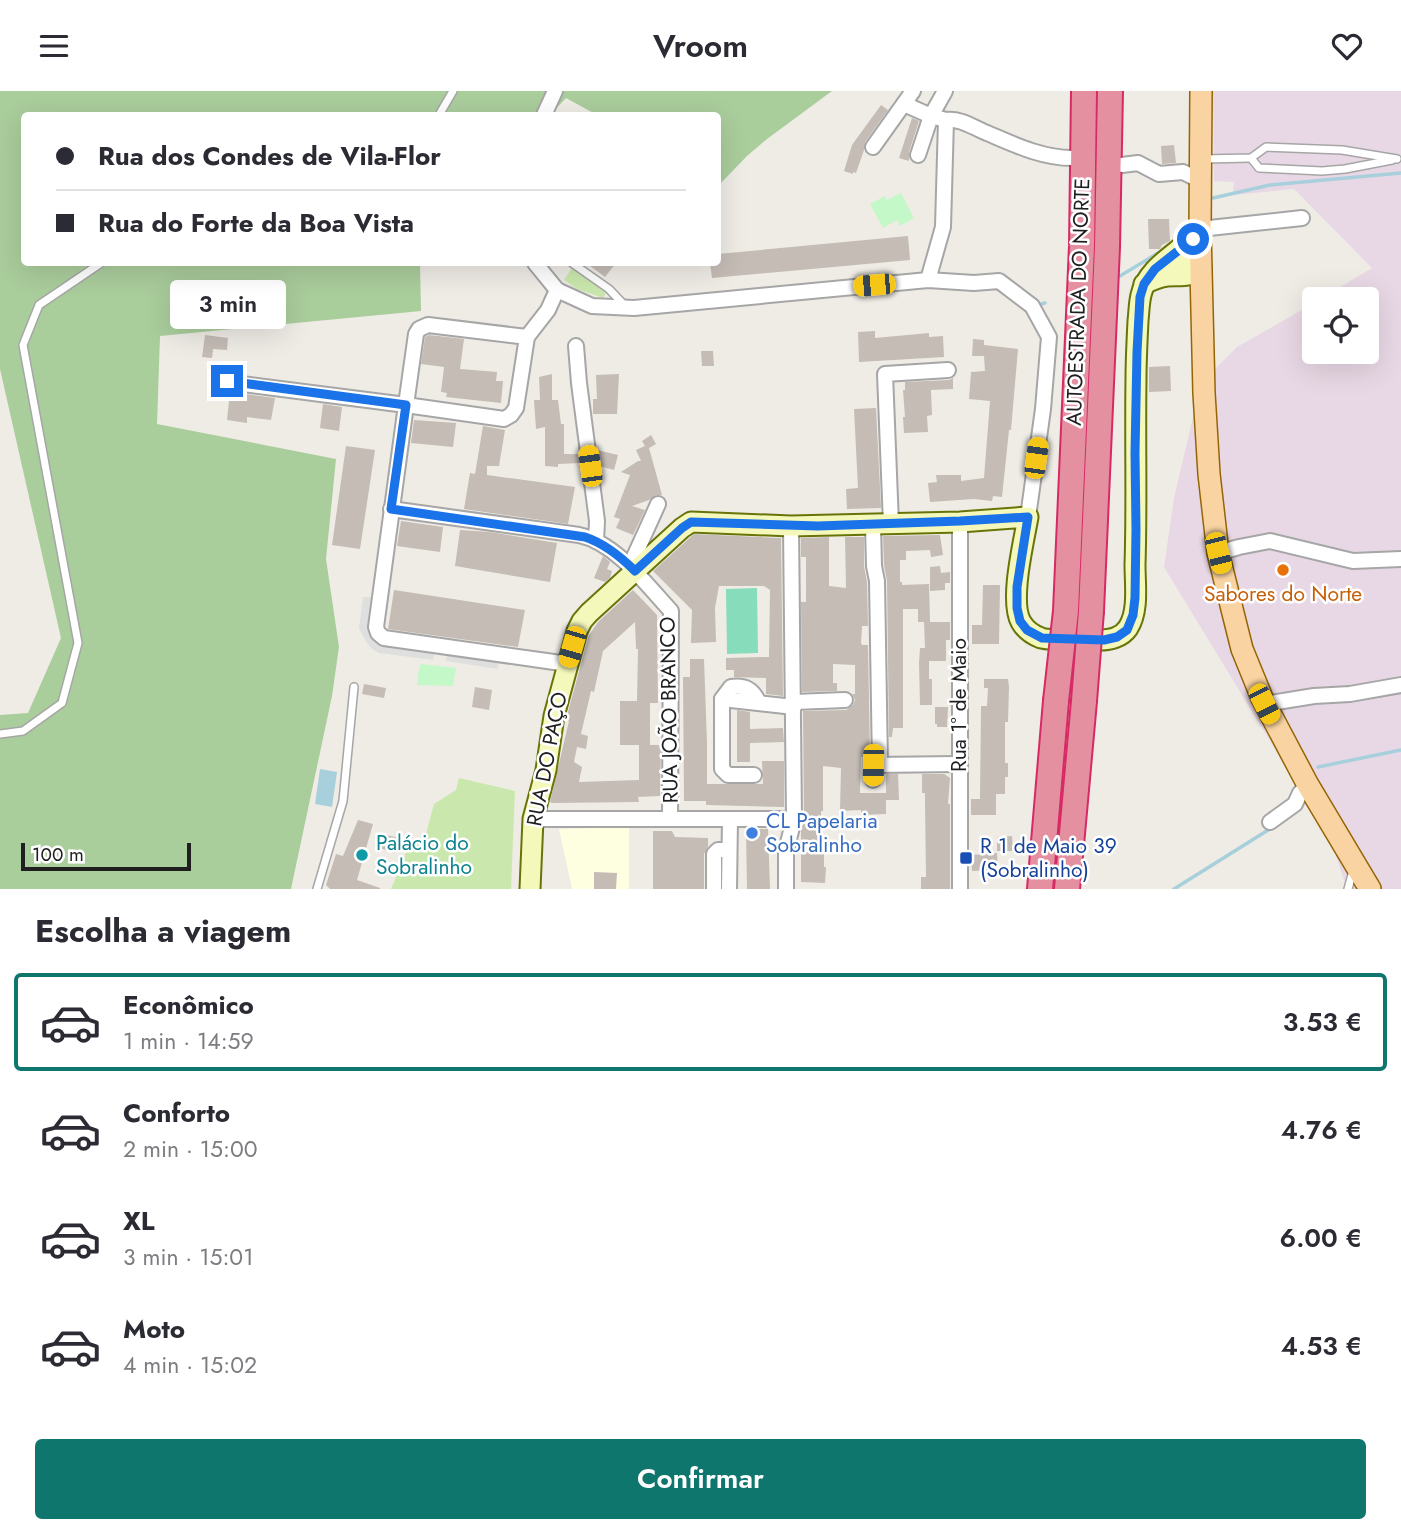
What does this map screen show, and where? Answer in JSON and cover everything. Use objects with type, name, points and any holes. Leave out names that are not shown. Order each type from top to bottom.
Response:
[{"type":"highway","name":"AUTOESTRADA DO NORTE","points":[[1040,889],[1066,611],[1082,246],[1084,91]]},
{"type":"highway","name":"AUTOESTRADA DO NORTE","points":[[1067,889],[1091,611],[1107,247],[1110,91]]},
{"type":"main road","points":[[1201,91],[1200,229],[1196,277],[1209,474],[1218,553],[1242,649],[1264,704],[1370,889]]},
{"type":"street","points":[[545,112],[555,91]]},
{"type":"street","points":[[873,147],[913,91]]},
{"type":"street","points":[[918,155],[931,116],[945,91]]},
{"type":"street","points":[[904,104],[931,116],[971,125],[1041,155],[1072,158]]},
{"type":"street","points":[[928,280],[943,227],[946,120]]},
{"type":"street","points":[[1122,165],[1138,163],[1159,174],[1183,172],[1201,181]]},
{"type":"street","points":[[537,266],[557,290],[592,306],[627,308],[928,280],[974,283],[999,281],[1032,306],[1049,337],[1043,409],[1017,587],[1020,621],[1027,630],[1042,638],[1104,640],[1117,637],[1127,630],[1133,615],[1135,598],[1137,352],[1140,297],[1144,284],[1155,269],[1189,243],[1200,229],[1302,218]]},
{"type":"street","points":[[1144,284],[1166,276],[1196,277],[1194,263],[1174,259],[1165,261]]},
{"type":"street","points":[[227,381],[508,418],[516,408],[527,337],[548,310],[557,290]]},
{"type":"street","points":[[527,337],[428,325],[416,334],[376,627],[384,638],[568,664]]},
{"type":"street","points":[[391,509],[579,535],[596,541],[597,521],[576,346]]},
{"type":"street","points":[[880,765],[877,581],[874,566],[882,524],[885,374],[948,370]]},
{"type":"street","points":[[632,568],[658,504]]},
{"type":"street","name":"RUA DO PAÇO","points":[[530,889],[533,819],[546,770],[554,716],[577,631],[582,621],[632,568],[682,528],[691,522],[791,526],[1028,517]]},
{"type":"street","name":"Rua 1º de Maio","points":[[960,521],[960,889]]},
{"type":"street","points":[[786,889],[786,851],[794,819],[791,526]]},
{"type":"street","name":"RUA JOÃO BRANCO","points":[[596,541],[632,568],[671,611],[670,819]]},
{"type":"street","points":[[1218,553],[1270,541],[1353,561],[1401,559]]},
{"type":"street","points":[[1264,704],[1401,685]]},
{"type":"street","points":[[754,775],[728,775],[722,769],[722,699],[731,687],[745,687],[755,694],[759,703],[794,705],[845,700]]},
{"type":"street","points":[[873,780],[873,765],[959,764]]},
{"type":"street","points":[[1270,822],[1295,804],[1308,785]]},
{"type":"street","points":[[533,819],[794,819]]},
{"type":"street","points":[[729,889],[730,820]]},
{"type":"street","points":[[714,889],[713,854],[729,851]]},
{"type":"lane","points":[[441,112],[453,91]]},
{"type":"lane","points":[[1201,159],[1251,158],[1266,147],[1342,150],[1399,159]]},
{"type":"lane","points":[[1251,158],[1259,168],[1322,171],[1399,159]]},
{"type":"lane","points":[[0,734],[23,731],[62,703],[78,643],[23,345],[39,305],[97,266]]},
{"type":"lane","points":[[576,266],[609,289],[627,308]]},
{"type":"lane","points":[[317,889],[343,801],[354,687]]},
{"type":"lane","points":[[1349,889],[1355,863]]},
{"type":"shaded area","points":[[1213,91],[1401,91],[1401,889],[1347,889],[1331,841],[1164,567],[1174,498],[1201,383],[1237,347],[1302,310],[1302,364],[1379,364],[1379,287],[1340,287],[1372,268],[1294,189],[1233,195],[1234,182],[1214,181]]},
{"type":"shaded area","points":[[363,597],[371,597],[368,625],[375,640],[381,644],[435,651],[433,660],[379,653],[371,648],[359,628]]},
{"type":"shaded area","points":[[447,653],[499,660],[498,669],[446,661]]},
{"type":"shaded area","points":[[629,827],[629,889],[572,889],[559,829]]},
{"type":"green space","points":[[0,91],[832,91],[767,139],[721,183],[721,112],[592,112],[566,98],[553,112],[21,112],[21,266],[420,266],[421,311],[160,336],[157,424],[336,459],[326,559],[339,647],[332,696],[291,889],[0,889],[0,715],[28,713],[61,638],[0,369]]},
{"type":"green space","points":[[901,193],[914,218],[900,226],[897,220],[883,228],[870,204],[885,196],[887,200]]},
{"type":"green space","points":[[572,268],[606,293],[603,298],[577,289],[564,280]]},
{"type":"green space","points":[[757,588],[758,653],[727,654],[726,589]]},
{"type":"green space","points":[[421,664],[456,668],[453,686],[417,685]]},
{"type":"green space","points":[[459,778],[515,791],[511,889],[391,889],[409,845],[424,841],[434,804],[456,790]]},
{"type":"water","points":[[320,769],[337,772],[332,807],[315,804]]},
{"type":"building","points":[[881,105],[888,110],[865,142],[856,173],[844,171],[852,145]]},
{"type":"building","points":[[912,118],[919,121],[909,152],[909,161],[899,158]]},
{"type":"building","points":[[1174,145],[1176,163],[1162,164],[1161,146]]},
{"type":"building","points":[[1148,219],[1169,219],[1170,241],[1160,249],[1149,249]]},
{"type":"building","points":[[908,236],[910,260],[712,278],[710,266],[721,266],[721,254]]},
{"type":"building","points":[[590,266],[614,266],[605,277]]},
{"type":"building","points":[[875,331],[875,338],[929,333],[929,337],[943,336],[944,357],[859,362],[858,332]]},
{"type":"building","points":[[205,335],[228,338],[227,350],[213,349],[212,358],[202,357]]},
{"type":"building","points":[[429,335],[464,339],[460,369],[497,372],[496,381],[503,381],[501,403],[446,397],[447,393],[441,392],[444,367],[421,364],[425,337]]},
{"type":"building","points":[[973,339],[984,340],[984,345],[1018,349],[1002,497],[993,496],[992,501],[974,499],[930,502],[928,483],[937,482],[936,475],[961,475],[961,481],[984,478],[990,401],[969,399],[971,372],[985,371],[984,356],[972,356]]},
{"type":"building","points":[[701,351],[713,351],[714,366],[702,366]]},
{"type":"building","points":[[1170,366],[1171,391],[1149,392],[1149,367]]},
{"type":"building","points":[[552,374],[552,400],[558,400],[561,424],[564,424],[564,454],[579,454],[580,463],[558,464],[558,467],[545,466],[545,427],[536,429],[534,400],[540,400],[539,377]]},
{"type":"building","points":[[619,374],[617,414],[593,414],[593,399],[597,399],[596,375]]},
{"type":"building","points":[[953,378],[953,389],[931,390],[932,415],[927,416],[928,432],[904,433],[905,382]]},
{"type":"building","points":[[230,392],[275,398],[271,420],[247,417],[247,423],[227,420]]},
{"type":"building","points":[[323,404],[342,407],[339,431],[320,428]]},
{"type":"building","points":[[876,408],[881,508],[847,509],[846,489],[858,488],[854,409]]},
{"type":"building","points":[[414,420],[456,423],[453,447],[411,443]]},
{"type":"building","points":[[483,426],[505,430],[499,466],[487,466],[487,475],[575,487],[568,524],[464,509],[470,473],[475,474]]},
{"type":"building","points":[[651,435],[656,444],[649,448],[662,495],[632,506],[645,510],[633,535],[616,528],[620,519],[614,517],[630,475],[621,472],[641,461],[636,450],[645,446],[642,441]]},
{"type":"building","points":[[346,446],[375,450],[360,549],[332,545]]},
{"type":"building","points":[[597,450],[618,455],[614,470],[599,466]]},
{"type":"building","points":[[401,521],[443,527],[440,552],[397,546]]},
{"type":"building","points":[[460,530],[557,543],[550,582],[455,566]]},
{"type":"building","points":[[694,534],[781,538],[783,696],[766,694],[766,678],[734,677],[734,670],[726,670],[726,658],[769,657],[770,590],[764,586],[719,586],[715,608],[716,642],[691,643],[692,610],[653,571]]},
{"type":"building","points":[[940,535],[943,555],[931,557],[930,550],[906,551],[906,560],[900,560],[902,585],[929,584],[930,622],[918,622],[918,609],[903,609],[903,728],[893,728],[892,737],[889,737],[887,581],[883,536]]},
{"type":"building","points":[[829,537],[829,586],[846,588],[845,537],[864,537],[868,626],[862,626],[861,643],[868,645],[870,756],[861,757],[860,793],[886,793],[886,774],[898,774],[899,800],[886,800],[886,814],[861,815],[861,810],[840,811],[841,768],[823,766],[821,835],[824,835],[825,883],[801,882],[801,830],[804,819],[803,711],[846,710],[855,700],[852,694],[855,694],[855,665],[833,664],[833,683],[837,683],[837,691],[802,692],[801,602],[806,602],[806,557],[801,557],[801,538]]},
{"type":"building","points":[[603,556],[610,562],[607,569],[612,571],[605,582],[594,578]]},
{"type":"building","points":[[940,566],[941,573],[950,572],[950,583],[945,583],[945,590],[930,591],[930,567]]},
{"type":"building","points":[[983,585],[1000,585],[999,644],[972,644],[972,625],[982,625]]},
{"type":"building","points":[[394,590],[525,610],[518,647],[388,629]]},
{"type":"building","points":[[633,590],[657,615],[658,703],[650,703],[650,745],[661,745],[660,796],[638,797],[639,802],[552,803],[550,802],[569,721],[566,720],[569,708],[589,635],[598,622]],"holes":[[[635,622],[637,701],[620,701],[620,745],[639,745],[639,780],[579,782],[582,767],[574,762],[577,747],[586,749],[588,736],[581,734],[603,651]]]},
{"type":"building","points":[[924,622],[950,622],[950,640],[946,640],[946,661],[929,661],[932,705],[920,705],[919,663],[920,648],[925,648]]},
{"type":"building","points":[[690,659],[704,659],[707,784],[763,784],[762,761],[784,761],[784,807],[706,805],[706,801],[684,801],[683,677],[690,677]]},
{"type":"building","points":[[984,679],[1008,679],[1005,763],[1008,763],[1008,777],[1005,777],[1005,794],[996,794],[996,815],[971,815],[971,799],[980,799],[981,706],[987,706],[988,688],[984,688]]},
{"type":"building","points":[[364,684],[386,688],[384,698],[362,694]]},
{"type":"building","points":[[475,687],[492,690],[489,710],[472,707]]},
{"type":"building","points":[[935,707],[948,707],[947,727],[937,727],[935,724]]},
{"type":"building","points":[[737,710],[750,712],[750,729],[783,728],[784,742],[750,743],[750,762],[737,762]]},
{"type":"building","points":[[922,774],[944,774],[950,778],[950,889],[921,889],[921,877],[926,877],[925,793],[922,793]]},
{"type":"building","name":"Palácio do Sobralinho","points":[[358,820],[373,824],[357,880],[380,889],[330,889],[326,885],[336,854],[343,856]]},
{"type":"building","points":[[746,829],[768,829],[770,889],[747,889]]},
{"type":"building","points":[[653,831],[672,831],[675,837],[708,838],[708,847],[704,854],[704,889],[653,889]]},
{"type":"building","points":[[386,835],[400,838],[395,853],[380,848]]},
{"type":"building","points":[[1012,836],[1013,851],[997,851],[997,837]]},
{"type":"building","points":[[997,853],[998,870],[972,871],[971,855]]},
{"type":"building","points":[[594,872],[617,873],[616,889],[594,889]]},
{"type":"waterway","points":[[1213,198],[1270,185],[1401,173]]},
{"type":"waterway","points":[[1120,276],[1158,253]]},
{"type":"waterway","points":[[1038,305],[1045,303]]},
{"type":"waterway","points":[[1318,767],[1401,750]]},
{"type":"waterway","points":[[1174,889],[1273,827]]},
{"type":"place","name":"Sabores do Norte","points":[[1283,570]]},
{"type":"place","name":"CL Papelaria Sobralinho","points":[[752,833]]},
{"type":"place","name":"Palácio do Sobralinho","points":[[362,855]]},
{"type":"place","name":"R 1 de Maio 39 (Sobralinho)","points":[[966,858]]},
{"type":"route","points":[[227,381],[406,405],[391,509],[585,537],[596,541],[635,571],[691,522],[818,526],[1028,517],[1017,587],[1020,621],[1027,630],[1042,638],[1104,640],[1117,637],[1127,630],[1133,615],[1140,297],[1144,284],[1155,269],[1193,239]]}]
